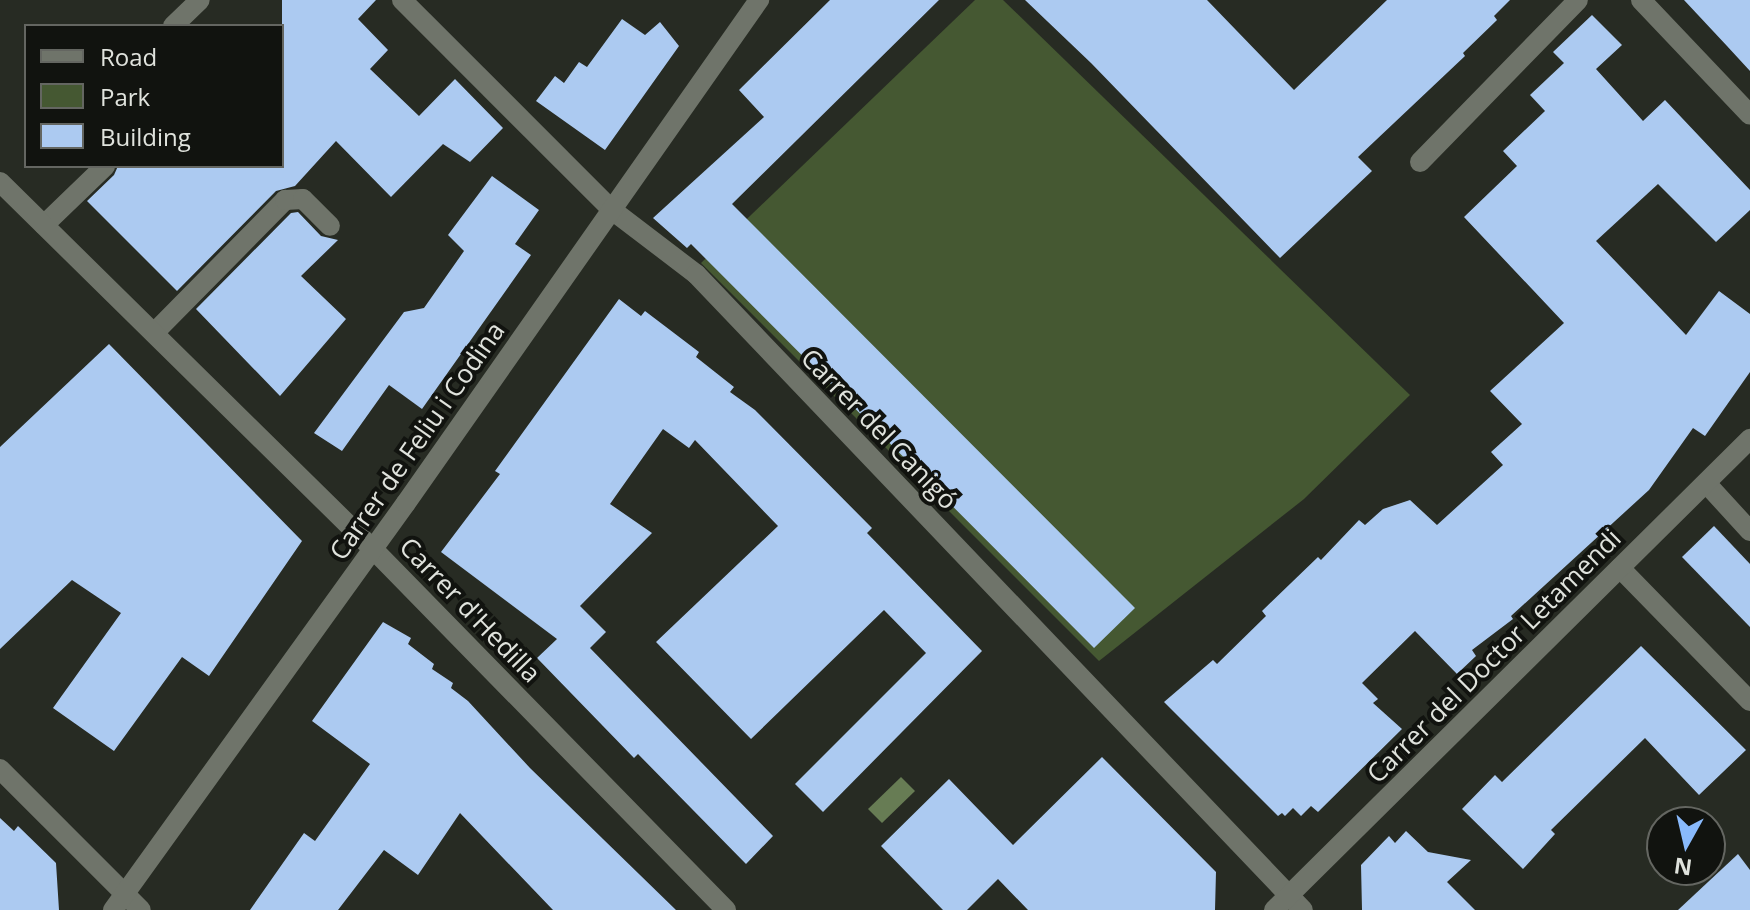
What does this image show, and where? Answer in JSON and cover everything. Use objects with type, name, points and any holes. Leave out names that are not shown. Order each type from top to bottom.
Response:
[{"type":"street","points":[[175,24],[200,0]]},
{"type":"street","name":"Carrer del Canigó","points":[[402,0],[612,210],[696,274],[1289,905]]},
{"type":"street","name":"Carrer de Feliu i Codina","points":[[119,902],[373,549],[759,0]]},
{"type":"street","points":[[1420,162],[1578,0]]},
{"type":"street","points":[[1641,0],[1750,115]]},
{"type":"street","points":[[44,225],[103,168]]},
{"type":"street","name":"Carrer d'Hedilla","points":[[0,182],[373,549],[726,910]]},
{"type":"street","points":[[154,333],[285,200],[303,199],[330,226]]},
{"type":"street","name":"Carrer del Doctor Letamendi","points":[[1289,905],[1750,439]]},
{"type":"street","points":[[1706,483],[1750,531]]},
{"type":"street","points":[[1620,568],[1750,701]]},
{"type":"street","points":[[0,769],[119,902],[141,910]]},
{"type":"green space","points":[[975,0],[1003,0],[1410,395],[1304,499],[1099,661],[701,263]]},
{"type":"shaded area","points":[[901,777],[915,791],[882,823],[868,809]]},
{"type":"building","points":[[282,0],[376,0],[358,19],[388,50],[370,69],[419,116],[455,79],[503,128],[470,162],[443,144],[391,197],[336,141],[295,186],[276,191],[177,291],[87,201],[114,175],[117,168],[284,168]]},
{"type":"building","points":[[830,0],[939,0],[732,204],[1135,608],[1094,648],[691,244],[687,248],[653,218],[764,117],[739,90]]},
{"type":"building","points":[[1025,0],[1207,0],[1294,90],[1387,0],[1510,0],[1494,16],[1497,20],[1463,53],[1465,56],[1358,157],[1372,171],[1280,258],[1091,63]]},
{"type":"building","points":[[1684,0],[1750,0],[1750,71],[1727,46]]},
{"type":"building","points":[[1592,15],[1622,45],[1596,69],[1643,121],[1665,100],[1750,190],[1750,210],[1716,242],[1658,184],[1596,241],[1686,335],[1719,291],[1750,314],[1750,372],[1705,436],[1693,428],[1649,490],[1511,616],[1513,619],[1472,650],[1476,656],[1457,674],[1415,631],[1362,683],[1378,699],[1373,703],[1402,729],[1318,812],[1311,806],[1301,816],[1293,808],[1285,816],[1282,813],[1278,816],[1164,702],[1213,660],[1217,664],[1266,616],[1262,611],[1318,557],[1321,560],[1359,520],[1365,525],[1383,509],[1410,500],[1437,525],[1503,465],[1491,452],[1522,424],[1490,391],[1564,323],[1464,217],[1517,166],[1503,151],[1545,111],[1530,95],[1564,63],[1553,52]]},
{"type":"building","points":[[622,19],[645,35],[660,22],[679,46],[605,150],[536,101],[555,76],[564,83],[579,62],[587,67]]},
{"type":"building","points":[[492,176],[539,210],[515,244],[531,255],[422,409],[389,385],[342,451],[314,433],[404,312],[424,308],[464,251],[448,235]]},
{"type":"building","points":[[298,212],[321,236],[338,240],[301,276],[346,319],[280,396],[196,309],[291,213]]},
{"type":"building","points":[[619,299],[641,316],[645,311],[699,352],[696,357],[734,387],[730,392],[755,410],[872,528],[867,533],[982,651],[823,812],[795,784],[926,653],[884,610],[751,739],[656,642],[778,526],[695,440],[689,448],[663,429],[610,504],[652,533],[580,606],[606,632],[590,648],[773,836],[746,864],[638,754],[634,758],[537,658],[557,639],[441,552],[500,474],[495,471]]},
{"type":"building","points":[[109,344],[302,541],[209,676],[182,657],[114,751],[53,708],[121,613],[72,580],[0,649],[0,447]]},
{"type":"building","points":[[1714,526],[1750,564],[1750,627],[1682,557]]},
{"type":"building","points":[[383,622],[411,638],[408,644],[434,664],[432,669],[453,683],[451,688],[468,701],[530,768],[676,910],[553,910],[460,813],[418,875],[384,850],[338,910],[250,910],[304,833],[315,841],[370,764],[312,721]]},
{"type":"building","points":[[1641,646],[1746,750],[1699,795],[1645,738],[1551,830],[1555,834],[1523,869],[1462,809],[1495,775],[1502,782]]},
{"type":"building","points":[[1102,757],[1216,872],[1215,910],[1028,910],[998,879],[967,910],[943,910],[881,846],[949,779],[1013,845]]},
{"type":"building","points":[[0,818],[14,831],[18,826],[56,863],[59,910],[0,910]]},
{"type":"building","points":[[1406,831],[1428,852],[1471,860],[1447,882],[1475,910],[1362,910],[1361,865],[1389,836],[1395,843]]},
{"type":"building","points":[[1738,854],[1750,870],[1750,910],[1678,910],[1704,886],[1726,886],[1726,865]]}]
